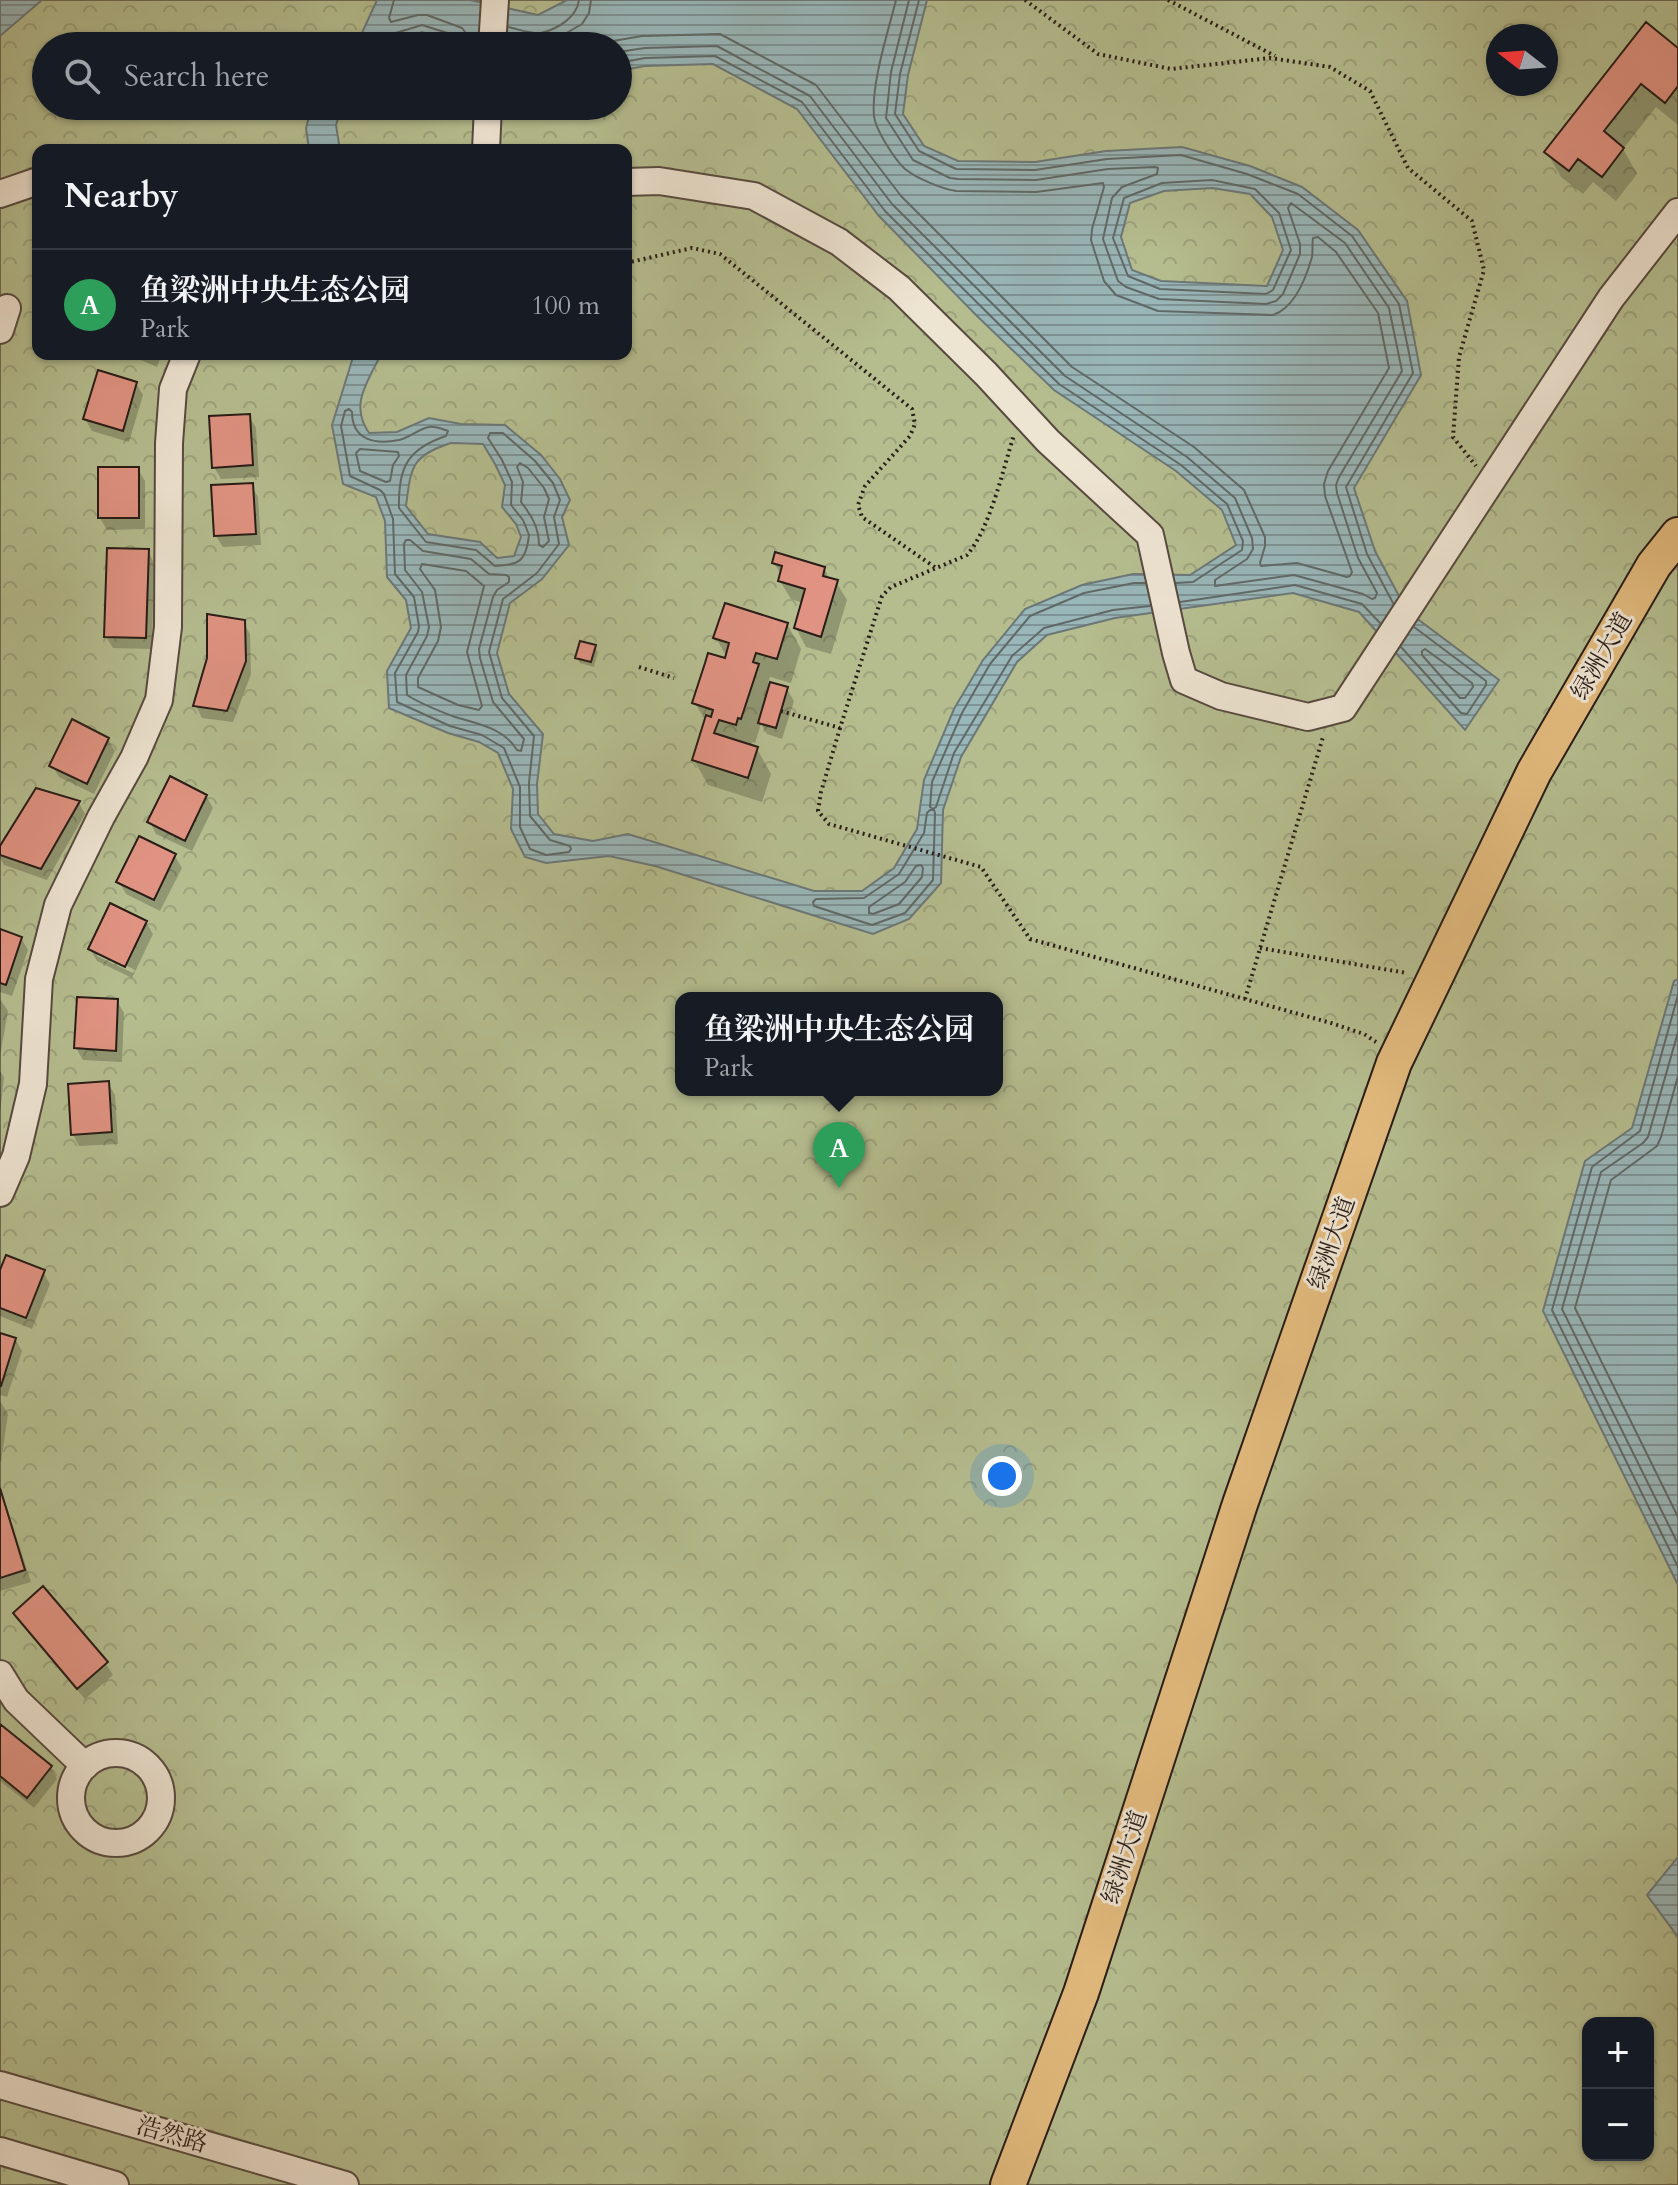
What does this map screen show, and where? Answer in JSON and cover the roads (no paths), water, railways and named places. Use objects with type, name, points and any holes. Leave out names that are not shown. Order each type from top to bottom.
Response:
[{"type":"main road","name":"绿洲大道","points":[[1008,2185],[1081,1993],[1240,1504],[1397,1057],[1534,772],[1654,565],[1678,535]]},
{"type":"main road","name":"绿洲大道","points":[[1035,2185],[1081,1993]]},
{"type":"street","points":[[493,32],[495,0]]},
{"type":"street","points":[[486,144],[487,120]]},
{"type":"street","points":[[632,182],[659,181],[754,196],[839,242],[899,288],[1048,441],[1150,535],[1184,680],[1221,696],[1308,717],[1343,708],[1611,298],[1678,212]]},
{"type":"street","points":[[0,194],[32,183]]},
{"type":"street","points":[[0,318],[7,308],[0,330]]},
{"type":"street","points":[[0,1193],[8,1153],[33,1084],[39,979],[58,905],[134,758],[159,700],[168,627],[173,389],[185,360]]},
{"type":"street","points":[[0,1674],[16,1700],[85,1766]]},
{"type":"street","name":"浩然路","points":[[0,2085],[345,2185]]},
{"type":"street","points":[[0,2151],[115,2185]]},
{"type":"water","points":[[0,0],[42,0],[0,36]]},
{"type":"water","points":[[377,0],[470,0],[538,15],[567,0],[927,0],[908,75],[903,114],[924,146],[958,161],[1035,162],[1106,151],[1182,147],[1250,166],[1302,187],[1358,230],[1407,301],[1421,375],[1354,488],[1375,551],[1407,611],[1499,680],[1465,730],[1359,612],[1293,593],[1115,618],[1047,635],[1017,662],[961,757],[943,810],[941,883],[909,919],[873,934],[655,866],[609,856],[546,863],[525,857],[511,829],[513,789],[498,753],[479,742],[448,733],[389,708],[387,671],[411,628],[406,600],[387,577],[385,521],[376,497],[343,484],[332,425],[352,360],[378,360],[361,403],[363,422],[369,433],[397,432],[429,418],[461,424],[505,425],[541,455],[560,479],[570,500],[562,517],[569,545],[542,579],[510,603],[497,653],[509,694],[543,734],[537,784],[538,814],[554,834],[593,841],[628,834],[814,891],[862,891],[894,868],[917,829],[924,780],[954,709],[983,660],[1025,609],[1082,585],[1133,574],[1190,575],[1236,545],[1222,510],[1176,471],[1054,390],[977,316],[879,216],[797,109],[713,64],[632,68],[632,32],[362,32]],"holes":[[[1212,188],[1250,194],[1272,217],[1283,250],[1267,286],[1161,281],[1132,270],[1121,237],[1130,203],[1164,191]],[[451,443],[483,444],[505,485],[502,507],[516,524],[521,537],[514,556],[497,558],[480,542],[428,534],[406,506],[412,472],[421,458]]]},
{"type":"water","points":[[308,120],[338,120],[339,144],[308,144]]},
{"type":"water","points":[[1678,979],[1678,1585],[1543,1311],[1585,1161],[1632,1128],[1674,981]]},
{"type":"water","points":[[1678,1857],[1678,1937],[1647,1895]]},
{"type":"place","name":"鱼梁洲中央生态公园","points":[[839,1188]]}]
